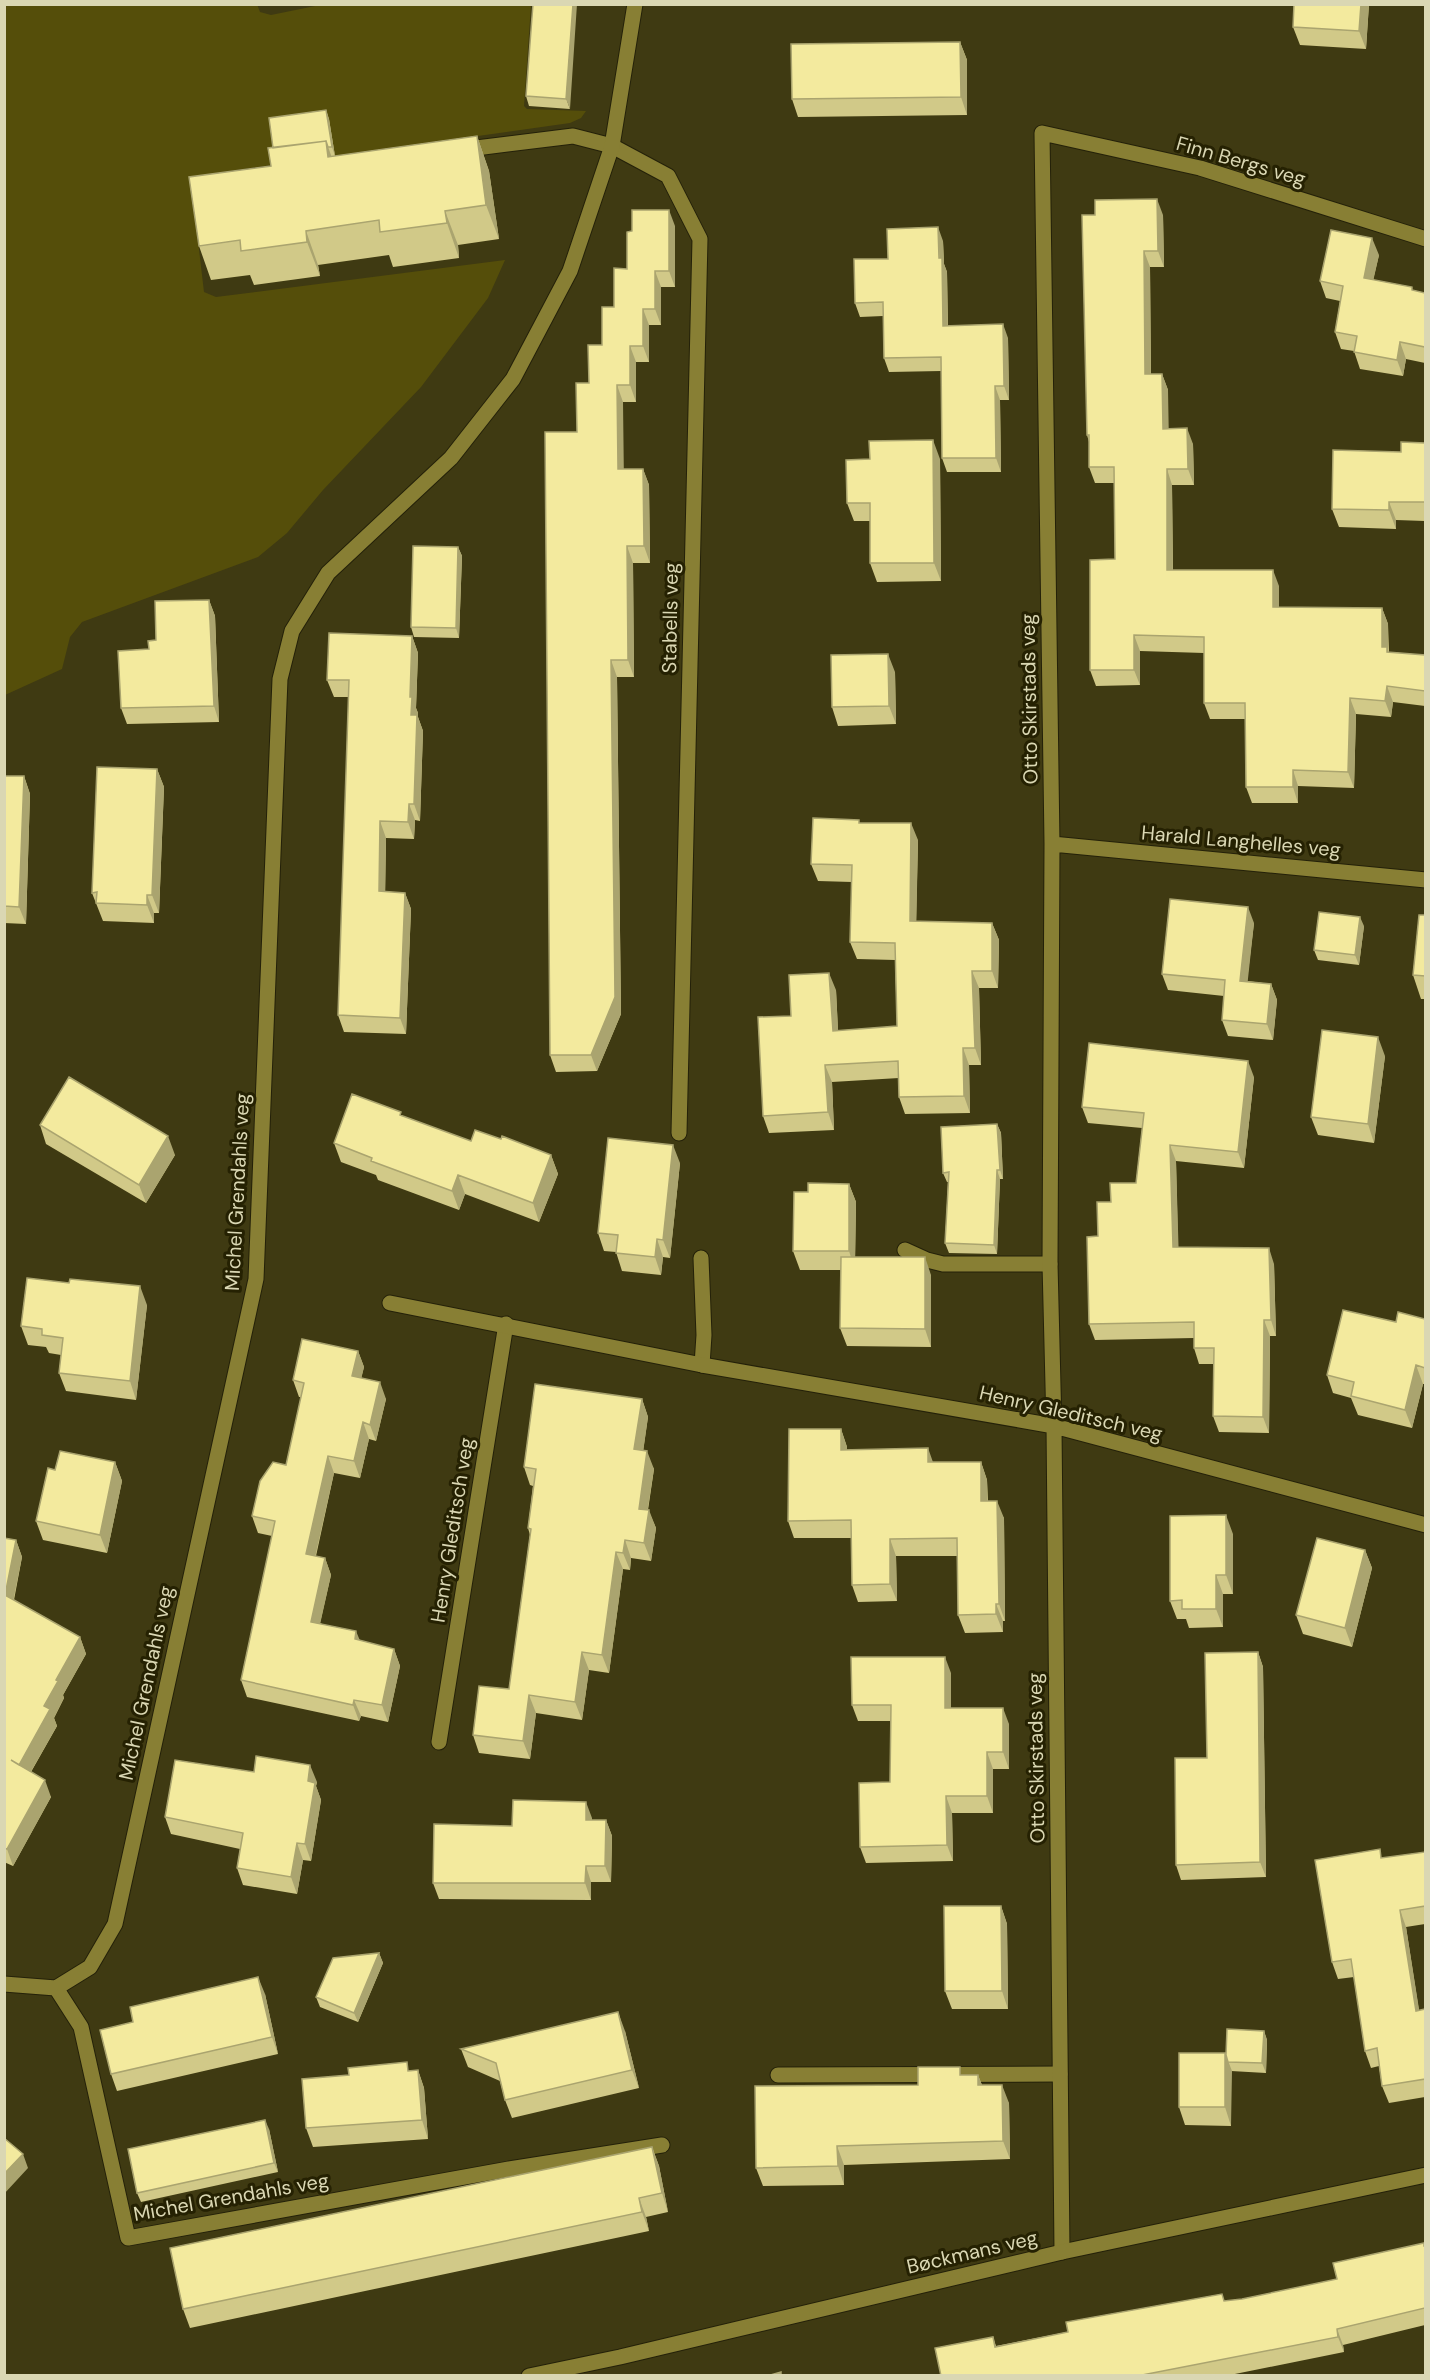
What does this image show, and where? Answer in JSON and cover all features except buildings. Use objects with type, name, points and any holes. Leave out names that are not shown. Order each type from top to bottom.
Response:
[{"type":"street","points":[[612,146],[635,4]]},
{"type":"street","name":"Finn Bergs veg","points":[[1042,133],[1200,168],[1425,239]]},
{"type":"street","name":"Otto Skirstads veg","points":[[1042,133],[1052,844],[1050,1264],[1054,1426],[1062,2252]]},
{"type":"street","name":"Stabells veg","points":[[444,152],[573,136],[612,146],[668,176],[700,238],[679,1133]]},
{"type":"street","name":"Michel Grendahls veg","points":[[612,146],[570,271],[513,379],[451,458],[328,573],[292,630],[280,679],[256,1279],[115,1923],[90,1967],[56,1988],[81,2027],[128,2238],[508,2169],[662,2145]]},
{"type":"street","name":"Harald Langhelles veg","points":[[1052,844],[1425,880]]},
{"type":"street","points":[[904,1250],[927,1260],[944,1264],[1050,1264]]},
{"type":"street","points":[[701,1258],[704,1335],[702,1365]]},
{"type":"street","name":"Henry Gleditsch veg","points":[[390,1303],[506,1324],[702,1365],[1054,1426],[1425,1525]]},
{"type":"street","name":"Henry Gleditsch veg","points":[[439,1742],[506,1324]]},
{"type":"street","points":[[4,1983],[56,1988]]},
{"type":"street","points":[[778,2075],[1060,2074]]},
{"type":"street","name":"Bøckmans veg","points":[[529,2376],[620,2357],[1062,2252],[1425,2175]]},
{"type":"shaded area","points":[[257,4],[260,12],[271,15],[325,4],[531,5],[524,106],[527,109],[586,111],[581,118],[570,123],[229,171],[202,188],[194,207],[204,292],[216,297],[505,260],[488,298],[421,387],[323,490],[287,533],[258,557],[82,622],[70,637],[62,669],[5,695],[5,5]]}]
